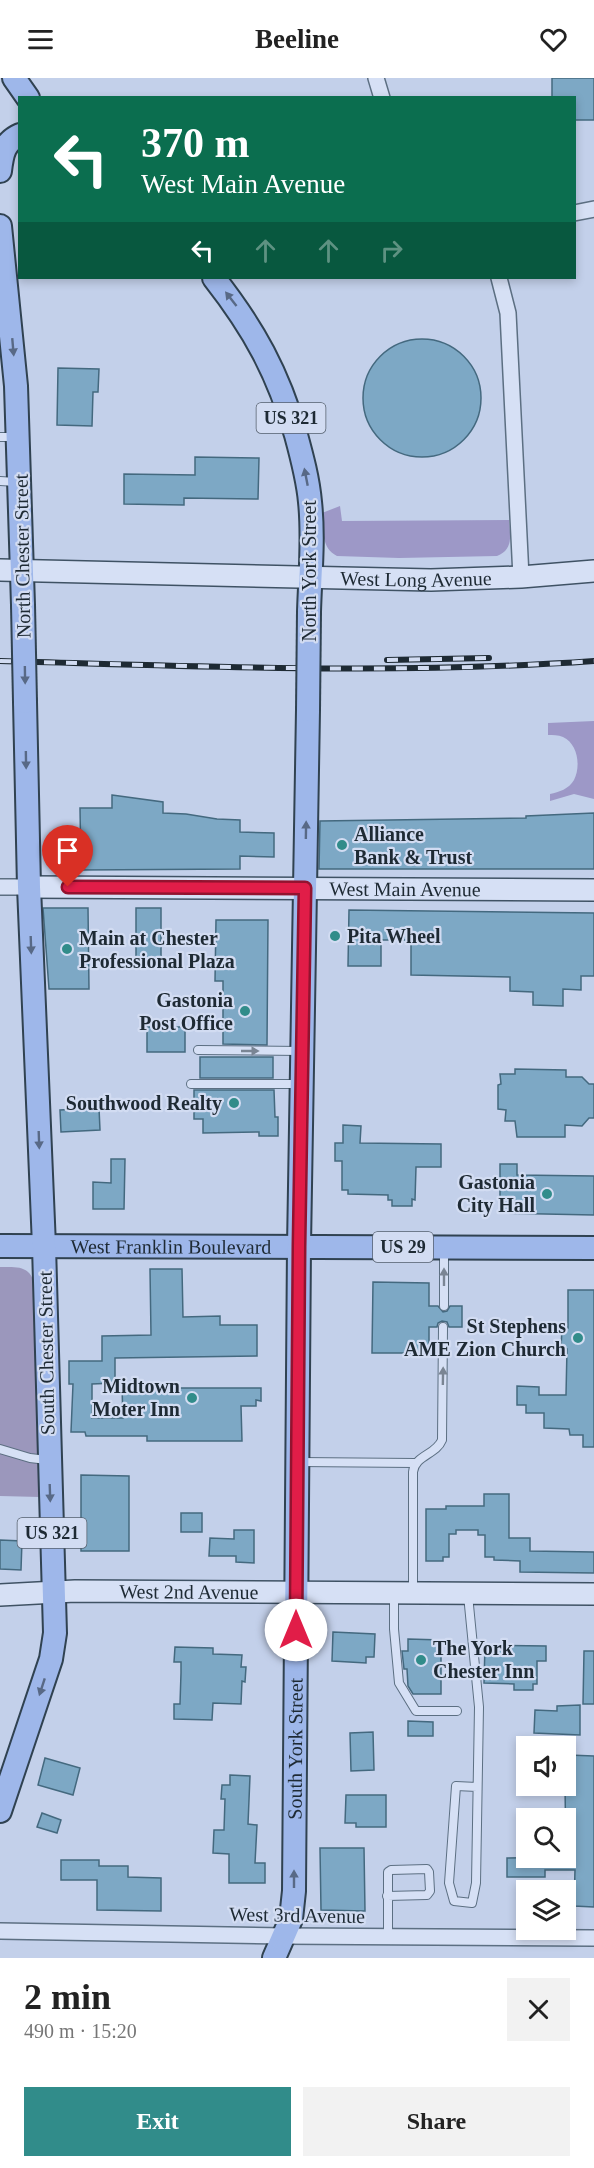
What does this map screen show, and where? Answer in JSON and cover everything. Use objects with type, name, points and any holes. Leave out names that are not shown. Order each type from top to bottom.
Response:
[{"type":"main road","points":[[14,78],[27,96]]},
{"type":"main road","points":[[0,171],[4,149],[11,140],[18,136]]},
{"type":"main road","name":"North Chester Street","points":[[0,226],[11,328],[9,437],[11,570],[23,605],[28,887]]},
{"type":"main road","name":"North York Street","points":[[215,279],[241,312],[262,348],[286,401],[301,453],[310,501],[305,888]]},
{"type":"main road","name":"South Chester Street","points":[[0,1811],[51,1659],[55,1634],[44,1246],[28,887]]},
{"type":"main road","name":"South York Street","points":[[274,1958],[291,1919],[294,1891],[299,1246],[305,888]]},
{"type":"main road","name":"West Franklin Boulevard","points":[[0,1246],[594,1248]]},
{"type":"street","points":[[376,78],[381,96]]},
{"type":"street","points":[[576,213],[594,209]]},
{"type":"street","points":[[499,279],[508,313],[521,577]]},
{"type":"street","name":"West Long Avenue","points":[[11,570],[431,580],[521,577],[594,571]]},
{"type":"street","name":"West Main Avenue","points":[[0,887],[594,890]]},
{"type":"street","name":"West 2nd Avenue","points":[[0,1595],[54,1592],[594,1594]]},
{"type":"street","name":"West 3rd Avenue","points":[[0,1931],[594,1938]]},
{"type":"lane","points":[[198,1050],[302,1051]]},
{"type":"lane","points":[[190,1084],[301,1084]]},
{"type":"lane","points":[[444,1247],[444,1306]]},
{"type":"lane","points":[[443,1327],[440,1444],[416,1463],[412,1472],[404,1593],[394,1629],[399,1683],[417,1711],[457,1711]]},
{"type":"lane","points":[[0,1449],[49,1461]]},
{"type":"lane","points":[[297,1462],[416,1463]]},
{"type":"lane","points":[[468,1593],[479,1707],[476,1883],[472,1903],[454,1901],[449,1883],[456,1786],[477,1787]]},
{"type":"lane","points":[[387,1896],[427,1895],[430,1891],[429,1872],[427,1869],[391,1869],[388,1872],[387,1896],[387,1937]]},
{"type":"shaded area","points":[[340,506],[342,521],[509,520],[509,546],[497,556],[399,558],[337,556],[325,543],[322,513]]},
{"type":"shaded area","points":[[594,721],[594,799],[574,794],[550,801],[550,794],[564,790],[572,783],[578,762],[575,750],[568,740],[548,735],[548,723]]},
{"type":"shaded area","points":[[0,1267],[24,1269],[33,1280],[40,1497],[0,1496]]},
{"type":"building","points":[[552,78],[594,78],[594,120],[576,120],[576,96],[552,96]]},
{"type":"building","points":[[422,339],[445,343],[464,356],[477,375],[481,398],[477,421],[464,440],[445,453],[422,457],[399,453],[380,440],[367,421],[363,398],[367,375],[380,356],[399,343]]},
{"type":"building","points":[[58,368],[99,369],[98,392],[93,392],[92,426],[57,425]]},
{"type":"building","points":[[195,457],[259,458],[258,499],[184,498],[184,505],[124,504],[124,474],[195,475]]},
{"type":"building","points":[[112,795],[163,802],[163,813],[240,820],[240,832],[274,833],[274,857],[240,856],[240,869],[81,870],[80,808],[112,808]]},
{"type":"building","points":[[594,813],[594,869],[319,869],[320,821],[526,818],[526,816]]},
{"type":"building","name":"Main at Chester Professional Plaza","points":[[43,908],[88,908],[89,989],[49,989]]},
{"type":"building","points":[[136,908],[161,908],[161,964],[136,964]]},
{"type":"building","points":[[349,910],[594,913],[594,976],[581,976],[581,990],[563,989],[563,1006],[533,1005],[533,992],[510,991],[510,977],[411,975],[411,940],[381,940],[381,966],[348,966]]},
{"type":"building","name":"Gastonia Post Office","points":[[216,920],[268,920],[267,1045],[223,1044],[223,981],[215,981]]},
{"type":"building","points":[[147,1027],[185,1027],[185,1052],[147,1052]]},
{"type":"building","points":[[200,1057],[273,1057],[273,1078],[200,1078]]},
{"type":"building","points":[[515,1069],[566,1070],[566,1077],[582,1077],[589,1084],[594,1084],[594,1118],[589,1118],[582,1126],[565,1125],[565,1137],[517,1137],[515,1121],[505,1121],[506,1110],[498,1109],[500,1074],[515,1074]]},
{"type":"building","name":"Southwood Realty","points":[[194,1090],[274,1090],[278,1136],[259,1136],[259,1132],[203,1133],[203,1119],[194,1119]]},
{"type":"building","points":[[99,1108],[100,1130],[61,1132],[60,1110]]},
{"type":"building","points":[[343,1125],[361,1126],[360,1143],[441,1144],[441,1167],[416,1167],[415,1200],[412,1199],[412,1206],[392,1206],[392,1200],[388,1200],[388,1195],[348,1194],[348,1190],[342,1190],[342,1161],[335,1161],[335,1143],[343,1143]]},
{"type":"building","points":[[111,1159],[125,1159],[124,1209],[93,1209],[93,1182],[111,1183]]},
{"type":"building","name":"Gastonia City Hall","points":[[500,1164],[517,1164],[517,1175],[594,1176],[594,1215],[500,1213]]},
{"type":"building","points":[[150,1269],[182,1269],[183,1317],[220,1316],[220,1325],[257,1325],[257,1356],[115,1358],[115,1383],[92,1384],[92,1418],[123,1418],[122,1388],[261,1388],[261,1401],[256,1400],[256,1406],[241,1406],[242,1441],[147,1441],[147,1436],[86,1436],[85,1432],[71,1432],[73,1384],[69,1384],[69,1361],[102,1361],[102,1336],[151,1335]]},
{"type":"building","points":[[373,1282],[429,1283],[429,1306],[438,1306],[443,1312],[447,1311],[450,1306],[462,1306],[462,1327],[449,1327],[447,1322],[442,1321],[437,1327],[429,1327],[429,1353],[372,1353]]},
{"type":"building","points":[[568,1290],[594,1290],[594,1447],[583,1447],[583,1435],[570,1435],[569,1429],[544,1428],[544,1413],[526,1413],[526,1405],[517,1405],[517,1386],[539,1387],[539,1395],[566,1395],[567,1349],[561,1349],[562,1328],[568,1328]]},
{"type":"building","points":[[81,1475],[129,1476],[129,1551],[81,1551]]},
{"type":"building","points":[[484,1494],[509,1494],[509,1538],[530,1538],[530,1551],[594,1552],[594,1573],[520,1572],[520,1561],[494,1560],[494,1557],[485,1557],[485,1535],[478,1535],[478,1530],[456,1530],[456,1534],[449,1534],[449,1557],[443,1557],[443,1561],[426,1561],[426,1509],[446,1509],[446,1506],[484,1506]]},
{"type":"building","points":[[181,1513],[202,1513],[202,1532],[181,1532]]},
{"type":"building","points":[[234,1530],[254,1530],[254,1563],[236,1562],[236,1556],[209,1556],[210,1538],[234,1539]]},
{"type":"building","points":[[0,1540],[22,1541],[21,1570],[0,1569]]},
{"type":"building","points":[[333,1632],[375,1634],[374,1657],[366,1657],[366,1663],[332,1661]]},
{"type":"building","name":"The York Chester Inn","points":[[408,1639],[441,1640],[441,1694],[413,1694],[408,1686],[407,1669],[404,1669],[402,1651],[408,1651]]},
{"type":"building","points":[[485,1645],[546,1646],[546,1661],[537,1661],[537,1684],[533,1684],[533,1690],[514,1690],[514,1684],[484,1683]]},
{"type":"building","points":[[175,1647],[213,1648],[213,1654],[242,1655],[241,1667],[246,1667],[245,1682],[242,1681],[241,1704],[213,1703],[212,1720],[174,1719],[174,1704],[180,1704],[181,1673],[181,1662],[174,1662]]},
{"type":"building","points":[[584,1651],[594,1651],[594,1704],[583,1704]]},
{"type":"building","points":[[580,1705],[580,1735],[534,1733],[535,1710],[557,1711],[557,1706]]},
{"type":"building","points":[[408,1721],[433,1722],[433,1736],[408,1736]]},
{"type":"building","points":[[373,1732],[374,1770],[351,1771],[350,1733]]},
{"type":"building","points":[[576,1755],[594,1756],[594,1907],[576,1906],[575,1870],[545,1870],[545,1877],[507,1877],[507,1858],[516,1858],[516,1868],[576,1868],[576,1808],[565,1808],[565,1796],[576,1796]]},
{"type":"building","points":[[45,1758],[80,1768],[73,1795],[38,1785]]},
{"type":"building","points":[[230,1775],[250,1776],[248,1824],[257,1825],[255,1863],[265,1863],[265,1883],[229,1883],[229,1854],[213,1853],[214,1830],[224,1830],[225,1799],[221,1799],[222,1785],[230,1785]]},
{"type":"building","points":[[346,1795],[386,1795],[386,1827],[356,1827],[356,1823],[345,1823]]},
{"type":"building","points":[[42,1813],[61,1820],[57,1833],[37,1827]]},
{"type":"building","points":[[320,1848],[364,1848],[365,1911],[321,1910]]},
{"type":"building","points":[[61,1860],[99,1860],[99,1866],[128,1866],[128,1877],[161,1878],[161,1911],[97,1910],[97,1880],[61,1880]]},
{"type":"railway","points":[[387,660],[489,658]]},
{"type":"railway","points":[[0,661],[371,668],[446,668],[594,661]]},
{"type":"place","name":"Alliance Bank & Trust","points":[[342,845]]},
{"type":"place","name":"Pita Wheel","points":[[335,936]]},
{"type":"place","name":"Main at Chester Professional Plaza","points":[[67,949]]},
{"type":"place","name":"Gastonia Post Office","points":[[245,1011]]},
{"type":"place","name":"Southwood Realty","points":[[234,1103]]},
{"type":"place","name":"Gastonia City Hall","points":[[547,1194]]},
{"type":"place","name":"St Stephens AME Zion Church","points":[[578,1338]]},
{"type":"place","name":"Midtown Moter Inn","points":[[192,1398]]},
{"type":"place","name":"The York Chester Inn","points":[[421,1660]]},
{"type":"route","points":[[68,887],[305,888],[296,1630]]}]
